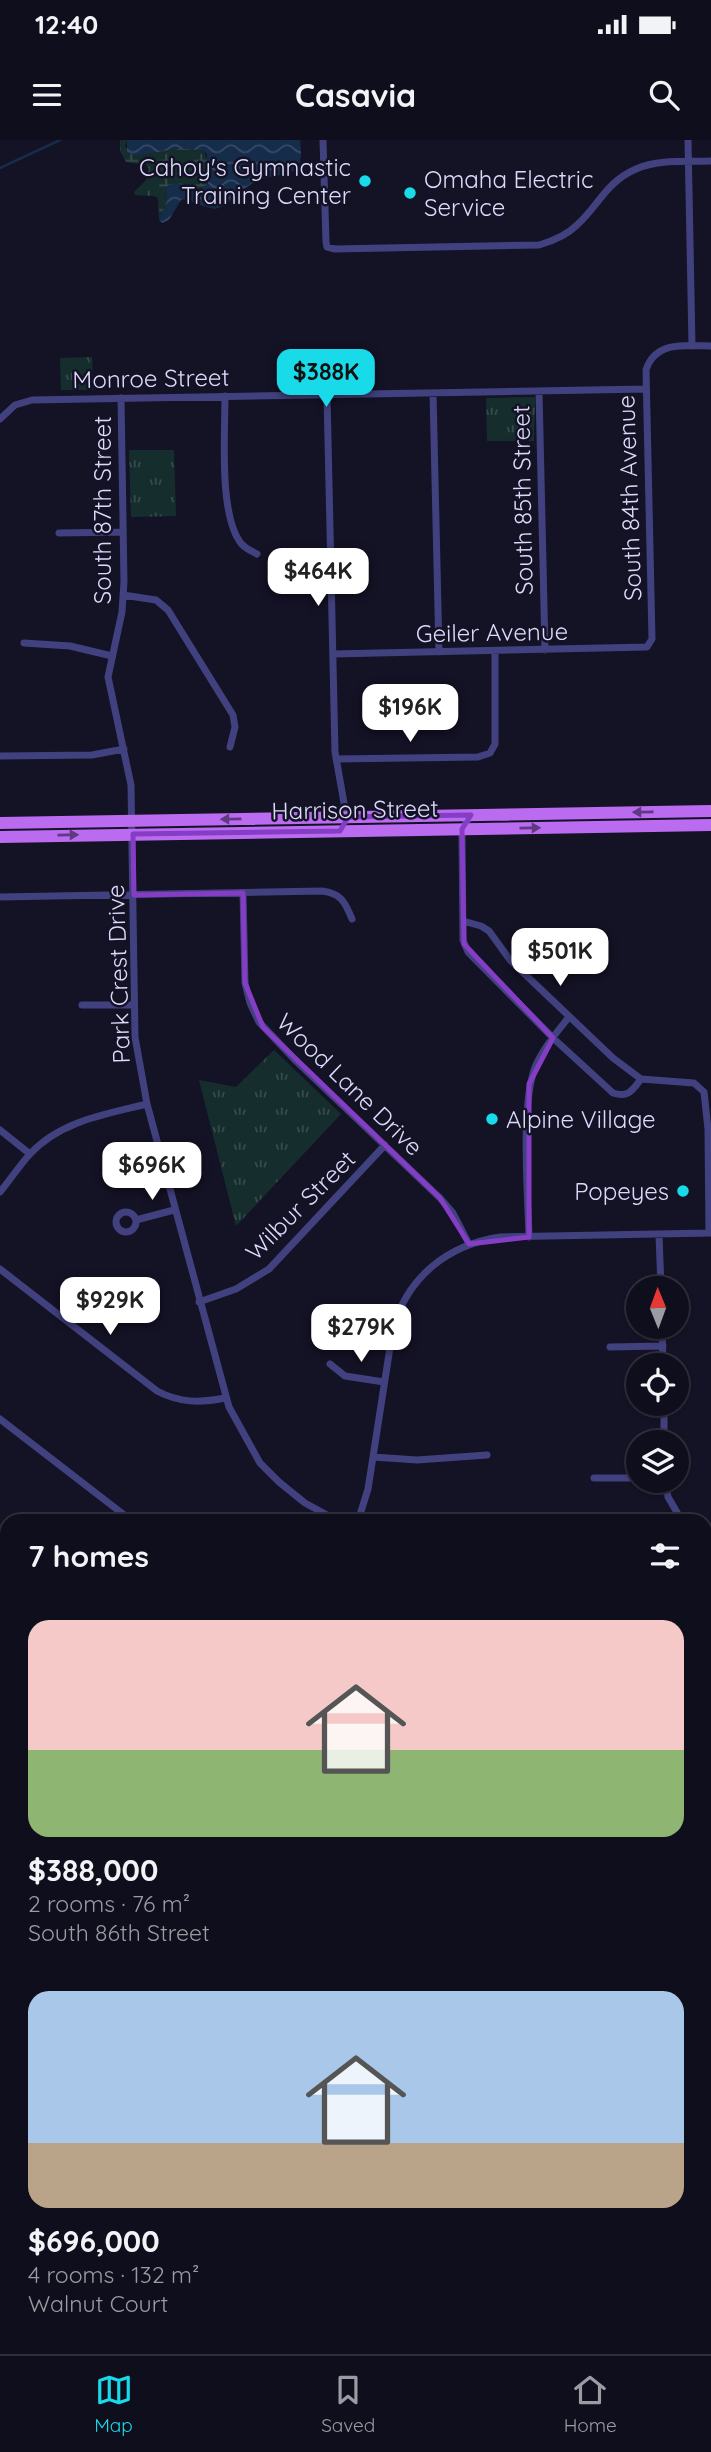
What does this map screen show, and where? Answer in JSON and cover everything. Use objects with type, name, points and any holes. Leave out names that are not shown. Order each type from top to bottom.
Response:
[{"type":"main road","name":"Harrison Street","points":[[0,836],[348,817],[711,811]]},
{"type":"main road","name":"Harrison Street","points":[[0,823],[340,831],[711,825]]},
{"type":"street","points":[[323,140],[327,247],[335,249],[539,245],[573,229],[605,190],[628,173],[651,164],[711,161]]},
{"type":"street","points":[[688,140],[692,345],[711,346]]},
{"type":"street","name":"South 84th Avenue","points":[[650,644],[646,370],[655,353],[667,347],[692,345]]},
{"type":"street","name":"Monroe Street","points":[[0,419],[7,410],[24,401],[645,389]]},
{"type":"street","name":"South 85th Street","points":[[539,391],[545,650]]},
{"type":"street","points":[[433,393],[439,652]]},
{"type":"street","points":[[327,395],[336,759],[348,817],[340,831]]},
{"type":"street","points":[[225,396],[228,511],[239,541],[257,554]]},
{"type":"street","name":"South 87th Street","points":[[121,398],[123,595],[109,684],[131,785],[132,827]]},
{"type":"street","points":[[60,533],[123,533]]},
{"type":"street","points":[[123,595],[156,600],[168,610],[233,715],[235,727],[230,747]]},
{"type":"street","points":[[24,643],[70,646],[112,656]]},
{"type":"street","name":"Geiler Avenue","points":[[333,654],[642,649],[650,644]]},
{"type":"street","points":[[336,759],[486,755],[493,750],[495,744],[495,651]]},
{"type":"street","points":[[0,756],[92,755],[124,749]]},
{"type":"street","points":[[471,815],[462,829],[463,940],[468,952],[552,1038],[613,1093],[622,1096],[631,1093],[641,1079]]},
{"type":"street","name":"Park Crest Drive","points":[[132,827],[135,1037],[147,1104],[225,1398],[260,1463],[279,1482],[326,1514]]},
{"type":"street","points":[[0,897],[331,892],[342,898],[352,919]]},
{"type":"street","name":"Wood Lane Drive","points":[[243,893],[245,983],[256,1017],[296,1061],[453,1213],[469,1244]]},
{"type":"street","points":[[360,1514],[368,1489],[393,1328],[404,1300],[422,1275],[436,1263],[469,1244],[500,1237],[710,1233],[708,1129],[704,1092],[694,1083],[641,1079],[613,1058],[510,960],[489,931],[481,926],[463,922]]},
{"type":"street","points":[[82,1004],[134,1004]]},
{"type":"street","points":[[529,1237],[529,1084],[536,1065],[552,1038],[569,1017]]},
{"type":"street","points":[[0,1192],[30,1154],[67,1126],[147,1104]]},
{"type":"street","points":[[0,1130],[30,1154]]},
{"type":"street","name":"Wilbur Street","points":[[199,1302],[236,1289],[269,1269],[386,1146]]},
{"type":"street","points":[[136,1220],[174,1210]]},
{"type":"street","points":[[659,1234],[661,1276]]},
{"type":"street","points":[[0,1269],[157,1391],[173,1399],[190,1402],[225,1398]]},
{"type":"street","points":[[663,1339],[663,1353]]},
{"type":"street","points":[[610,1347],[663,1346]]},
{"type":"street","points":[[330,1364],[345,1376],[384,1382]]},
{"type":"street","points":[[0,1419],[123,1514]]},
{"type":"street","points":[[373,1457],[417,1460],[487,1455]]},
{"type":"street","points":[[594,1478],[626,1478]]},
{"type":"street","points":[[667,1493],[678,1514]]},
{"type":"highlighted area","points":[[471,815],[462,829],[464,944],[553,1038],[529,1084],[529,1237],[469,1244],[440,1198],[263,1027],[245,983],[243,893],[134,895],[133,834],[340,831],[348,817]]},
{"type":"green space","points":[[120,140],[127,140],[125,147],[142,155],[181,148],[204,151],[208,184],[197,191],[187,187],[166,189],[167,201],[159,220],[158,198],[135,195],[134,192],[146,180],[149,169],[146,165],[126,162],[120,151]]},
{"type":"green space","points":[[92,357],[93,390],[61,390],[60,358]]},
{"type":"green space","points":[[535,397],[534,441],[487,441],[486,398]]},
{"type":"green space","points":[[129,450],[174,450],[176,516],[131,517]]},
{"type":"green space","points":[[274,1050],[341,1114],[236,1226],[199,1080],[236,1087]]},
{"type":"water","points":[[127,140],[300,140],[301,154],[296,169],[257,181],[221,207],[215,209],[186,199],[181,200],[169,220],[162,223],[159,220],[167,201],[168,185],[180,183],[197,191],[208,184],[207,154],[204,151],[181,148],[136,156],[127,152]]},
{"type":"waterway","points":[[0,168],[60,140]]},
{"type":"place","name":"Cahoy's Gymnastic Training Center","points":[[365,181]]},
{"type":"place","name":"Omaha Electric Service","points":[[410,193]]},
{"type":"place","name":"Alpine Village","points":[[492,1119]]},
{"type":"place","name":"Popeyes","points":[[683,1191]]}]
